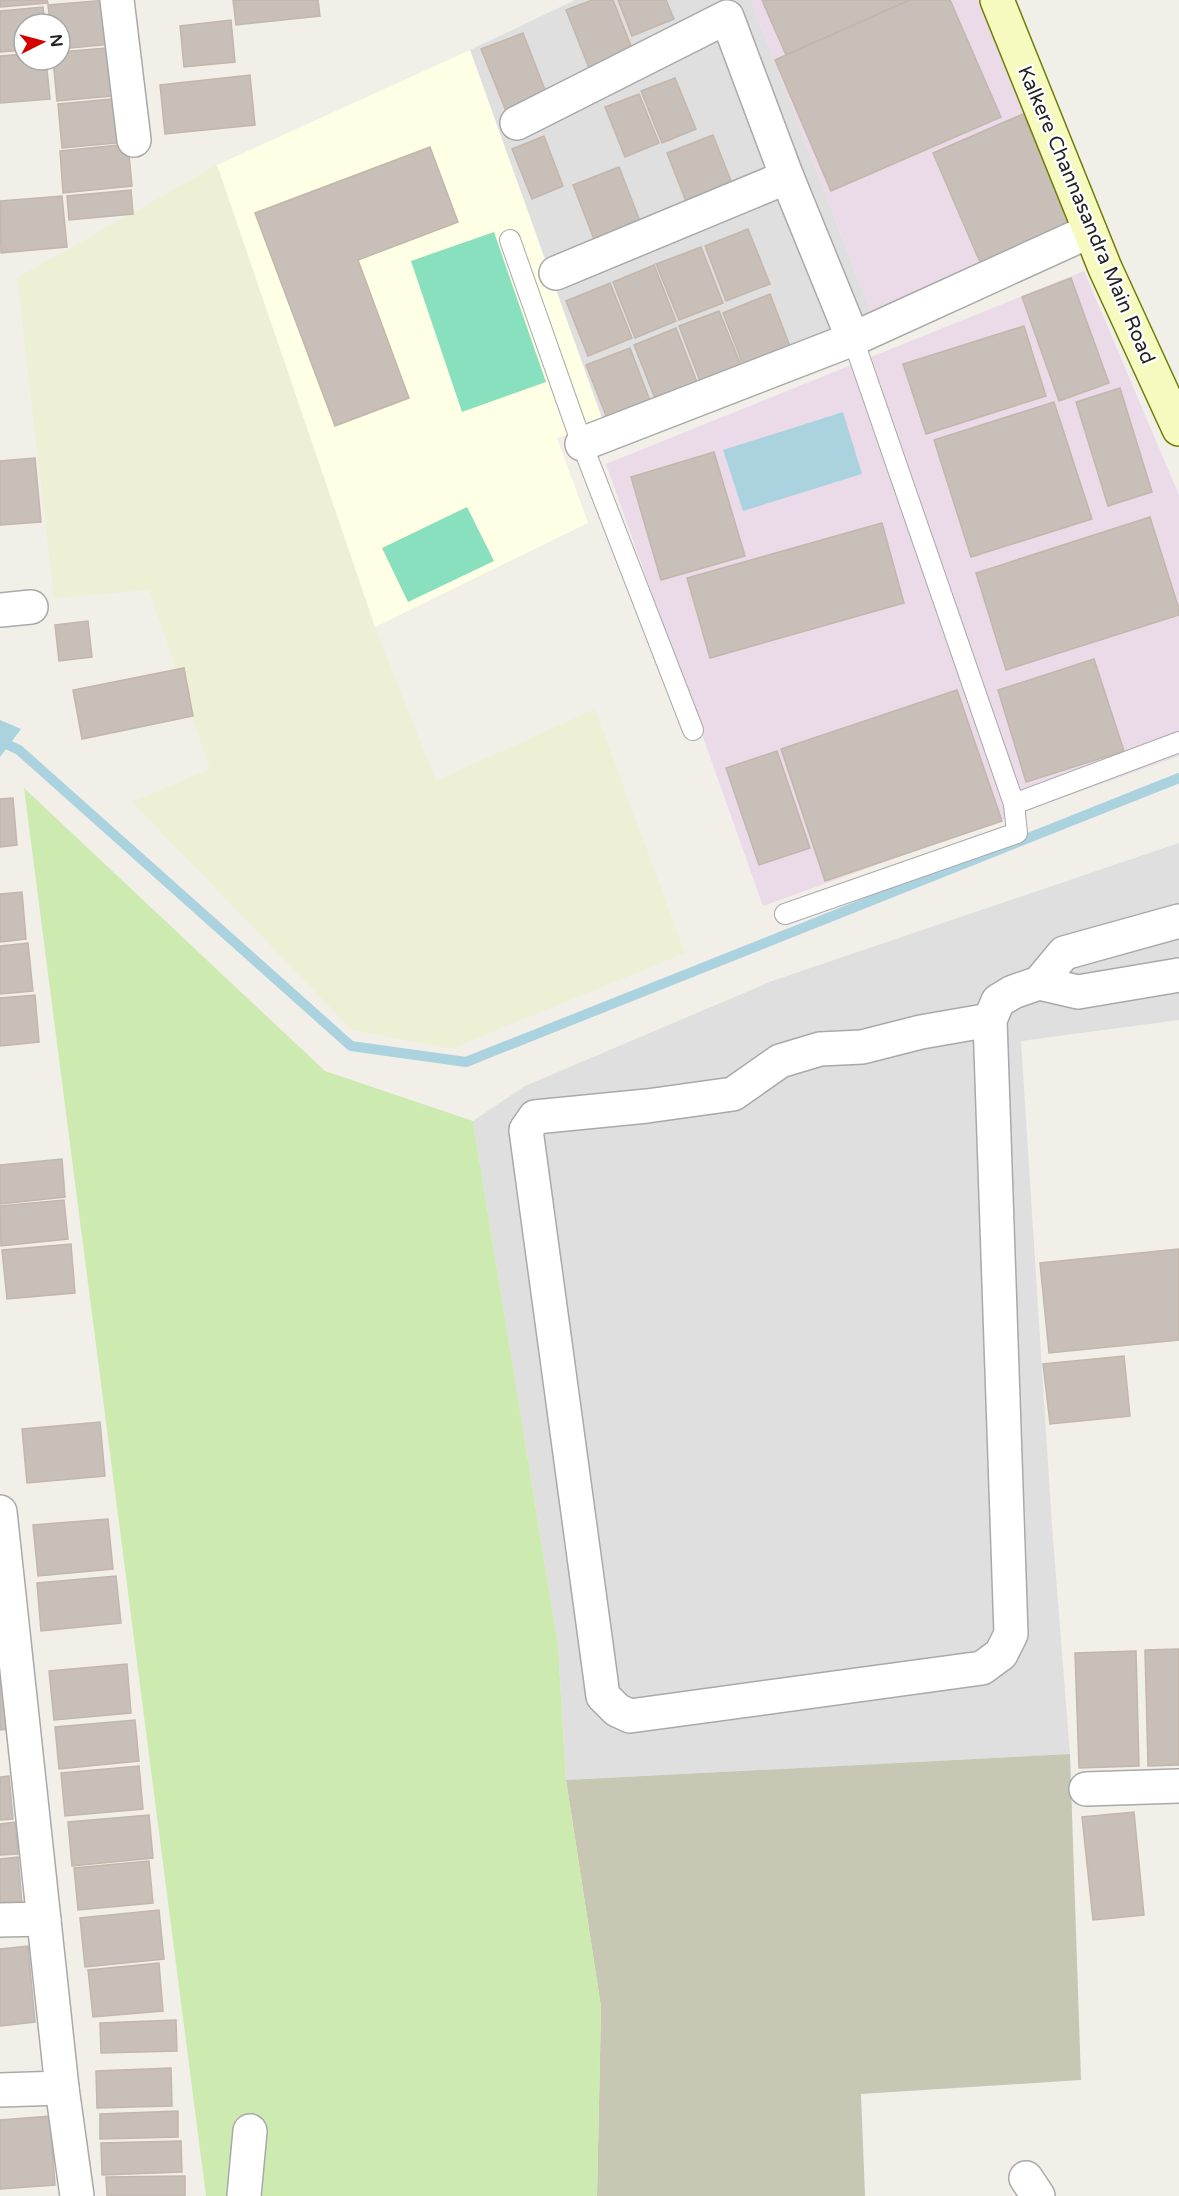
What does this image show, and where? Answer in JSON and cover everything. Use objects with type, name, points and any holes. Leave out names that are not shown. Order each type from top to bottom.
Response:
[{"type":"main road","name":"Kalkere Channasandra Main Road","points":[[997,0],[1105,268],[1179,429]]},
{"type":"street","points":[[117,0],[134,140]]},
{"type":"street","points":[[517,123],[727,17],[787,177],[853,339]]},
{"type":"street","points":[[556,273],[787,177]]},
{"type":"street","points":[[582,444],[853,339],[1090,231]]},
{"type":"street","points":[[990,1020],[921,1032],[862,1047],[820,1049],[780,1061],[733,1094],[535,1117],[526,1130],[603,1696],[617,1710],[630,1716],[982,1668],[1001,1654],[1011,1634],[990,1020],[998,1000],[1039,983],[1064,952],[1179,921]]},
{"type":"street","points":[[1039,983],[1078,992],[1179,975]]},
{"type":"street","points":[[0,1512],[13,1744],[44,1919],[77,2196]]},
{"type":"street","points":[[1086,1789],[1179,1786]]},
{"type":"street","points":[[0,1920],[44,1919]]},
{"type":"street","points":[[0,2090],[63,2088]]},
{"type":"street","points":[[244,2196],[250,2131]]},
{"type":"lane","points":[[510,240],[582,444],[693,730]]},
{"type":"lane","points":[[785,914],[1017,833],[1014,804],[853,339]]},
{"type":"lane","points":[[1014,804],[1179,742]]},
{"type":"shaded area","points":[[575,0],[751,0],[871,313],[686,402],[604,424],[470,50]]},
{"type":"shaded area","points":[[751,0],[978,0],[1080,229],[871,313]]},
{"type":"shaded area","points":[[470,50],[604,424],[557,438],[588,523],[375,627],[217,165]]},
{"type":"shaded area","points":[[217,165],[375,627],[436,781],[595,709],[685,953],[451,1049],[352,1030],[132,802],[210,769],[149,590],[54,598],[17,278]]},
{"type":"shaded area","points":[[1084,271],[1179,495],[1179,756],[763,906],[606,464]]},
{"type":"shaded area","points":[[1179,843],[1179,1020],[1021,1041],[1052,1526],[1070,1754],[566,1780],[558,1645],[473,1121],[525,1086],[772,981]]},
{"type":"shaded area","points":[[1070,1754],[1081,2080],[861,2094],[865,2196],[597,2196],[601,2007],[566,1780]]},
{"type":"green space","points":[[494,232],[546,382],[462,412],[411,261]]},
{"type":"green space","points":[[467,507],[494,561],[408,602],[382,548]]},
{"type":"green space","points":[[24,788],[325,1071],[473,1121],[558,1645],[566,1780],[601,2007],[597,2196],[206,2196]]},
{"type":"water","points":[[843,412],[862,474],[743,511],[723,450]]},
{"type":"water","points":[[0,720],[21,729],[0,757]]},
{"type":"building","points":[[0,0],[47,0],[48,3],[0,7]]},
{"type":"building","points":[[108,0],[112,44],[72,48],[72,12],[49,12],[48,5]]},
{"type":"building","points":[[233,0],[318,0],[320,16],[236,25]]},
{"type":"building","points":[[592,0],[613,0],[633,51],[589,68],[566,10]]},
{"type":"building","points":[[618,0],[666,0],[674,19],[632,36]]},
{"type":"building","points":[[762,0],[910,0],[786,55]]},
{"type":"building","points":[[910,0],[950,0],[1001,117],[831,191],[775,60]]},
{"type":"building","points":[[43,7],[44,12],[12,12],[12,51],[0,52],[0,11]]},
{"type":"building","points":[[231,20],[235,62],[184,67],[180,26]]},
{"type":"building","points":[[523,33],[547,95],[506,111],[481,49]]},
{"type":"building","points":[[118,47],[123,95],[57,101],[54,72],[72,72],[72,51]]},
{"type":"building","points":[[12,55],[12,72],[47,72],[50,99],[0,103],[0,56]]},
{"type":"building","points":[[250,75],[255,125],[165,134],[160,85]]},
{"type":"building","points":[[675,78],[696,129],[662,143],[641,91]]},
{"type":"building","points":[[639,94],[659,143],[625,157],[605,107]]},
{"type":"building","points":[[122,98],[126,142],[62,148],[58,104]]},
{"type":"building","points":[[1023,114],[1073,229],[983,269],[933,153]]},
{"type":"building","points":[[713,135],[733,186],[687,204],[667,153]]},
{"type":"building","points":[[544,136],[563,186],[532,199],[512,149]]},
{"type":"building","points":[[128,144],[132,186],[63,193],[60,151]]},
{"type":"building","points":[[430,147],[458,222],[358,260],[409,398],[335,426],[255,213]]},
{"type":"building","points":[[619,167],[640,221],[594,239],[573,185]]},
{"type":"building","points":[[131,190],[133,214],[69,220],[67,196]]},
{"type":"building","points":[[62,196],[67,247],[1,253],[0,201]]},
{"type":"building","points":[[748,229],[770,284],[726,301],[705,246]]},
{"type":"building","points":[[701,247],[723,303],[679,320],[656,264]]},
{"type":"building","points":[[654,265],[676,321],[635,338],[613,282]]},
{"type":"building","points":[[1071,278],[1109,383],[1059,401],[1022,297]]},
{"type":"building","points":[[610,283],[632,338],[588,356],[566,301]]},
{"type":"building","points":[[770,294],[791,349],[744,367],[723,313]]},
{"type":"building","points":[[719,311],[741,365],[700,381],[679,326]]},
{"type":"building","points":[[1024,326],[1046,396],[926,434],[903,364]]},
{"type":"building","points":[[676,328],[700,390],[658,406],[634,345]]},
{"type":"building","points":[[630,348],[652,406],[609,423],[586,365]]},
{"type":"building","points":[[1120,388],[1152,492],[1108,506],[1076,402]]},
{"type":"building","points":[[1054,402],[1092,519],[971,557],[934,440]]},
{"type":"building","points":[[714,452],[745,556],[661,580],[631,477]]},
{"type":"building","points":[[35,458],[41,522],[0,525],[0,461]]},
{"type":"building","points":[[1150,517],[1179,615],[1006,670],[976,573]]},
{"type":"building","points":[[882,523],[904,603],[710,658],[687,578]]},
{"type":"building","points":[[88,621],[92,657],[59,661],[55,625]]},
{"type":"building","points":[[1094,659],[1124,751],[1026,782],[998,690]]},
{"type":"building","points":[[184,668],[193,716],[82,739],[73,690]]},
{"type":"building","points":[[957,690],[1002,821],[825,881],[781,749]]},
{"type":"building","points":[[777,751],[810,848],[759,865],[726,768]]},
{"type":"building","points":[[13,798],[17,845],[0,847],[0,799]]},
{"type":"building","points":[[22,892],[26,939],[0,942],[0,894]]},
{"type":"building","points":[[28,943],[33,991],[0,994],[0,946]]},
{"type":"building","points":[[35,995],[39,1042],[0,1046],[0,998]]},
{"type":"building","points":[[62,1159],[65,1197],[0,1204],[0,1165]]},
{"type":"building","points":[[64,1200],[68,1239],[1,1246],[0,1206]]},
{"type":"building","points":[[71,1244],[75,1293],[7,1299],[2,1250]]},
{"type":"building","points":[[1179,1249],[1179,1340],[1049,1353],[1040,1263]]},
{"type":"building","points":[[1124,1356],[1130,1416],[1050,1424],[1043,1364]]},
{"type":"building","points":[[100,1422],[105,1476],[27,1483],[22,1429]]},
{"type":"building","points":[[108,1519],[113,1569],[38,1576],[33,1525]]},
{"type":"building","points":[[116,1576],[121,1623],[41,1631],[37,1583]]},
{"type":"building","points":[[1179,1649],[1179,1765],[1148,1766],[1145,1650]]},
{"type":"building","points":[[1136,1651],[1139,1766],[1079,1768],[1075,1653]]},
{"type":"building","points":[[127,1664],[131,1713],[54,1720],[49,1671]]},
{"type":"building","points":[[3,1670],[8,1729],[0,1730],[0,1671]]},
{"type":"building","points":[[135,1720],[139,1761],[59,1769],[55,1727]]},
{"type":"building","points":[[139,1766],[143,1809],[65,1816],[61,1773]]},
{"type":"building","points":[[9,1776],[13,1819],[0,1820],[0,1777]]},
{"type":"building","points":[[1134,1812],[1144,1915],[1093,1920],[1082,1817]]},
{"type":"building","points":[[149,1815],[153,1858],[72,1866],[68,1822]]},
{"type":"building","points":[[15,1822],[18,1854],[0,1855],[0,1824]]},
{"type":"building","points":[[18,1857],[22,1903],[0,1905],[0,1859]]},
{"type":"building","points":[[149,1861],[153,1903],[78,1910],[74,1868]]},
{"type":"building","points":[[159,1910],[164,1959],[85,1967],[80,1918]]},
{"type":"building","points":[[28,1946],[35,2022],[0,2026],[0,1949]]},
{"type":"building","points":[[159,1963],[163,2011],[93,2017],[88,1970]]},
{"type":"building","points":[[176,2020],[177,2051],[101,2053],[100,2023]]},
{"type":"building","points":[[171,2068],[172,2106],[97,2108],[96,2071]]},
{"type":"building","points":[[178,2111],[178,2137],[100,2139],[100,2114]]},
{"type":"building","points":[[50,2116],[55,2185],[0,2189],[0,2120]]},
{"type":"building","points":[[181,2141],[182,2172],[102,2175],[101,2143]]},
{"type":"building","points":[[185,2176],[185,2196],[107,2196],[106,2177]]},
{"type":"waterway","points":[[0,741],[19,750],[351,1046],[466,1062],[1179,778]]}]
